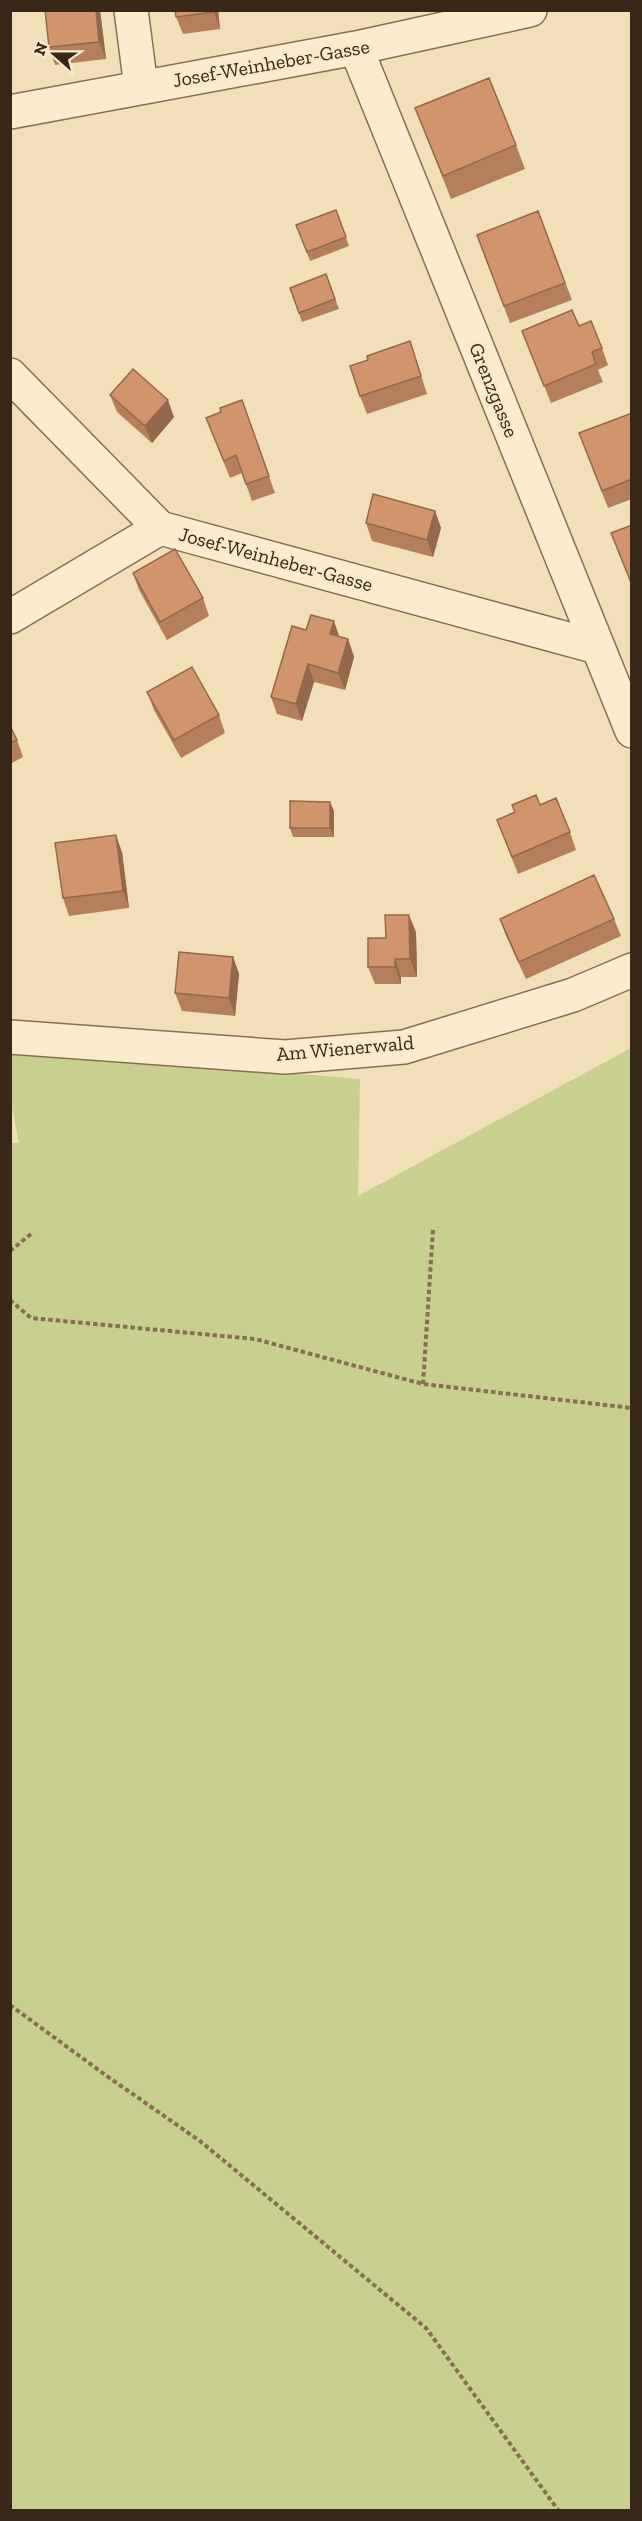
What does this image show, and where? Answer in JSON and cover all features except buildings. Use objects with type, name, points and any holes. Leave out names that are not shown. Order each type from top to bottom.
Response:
[{"type":"street","points":[[131,10],[141,87]]},
{"type":"street","name":"Josef-Weinheber-Gasse","points":[[10,112],[356,48],[530,10]]},
{"type":"street","name":"Grenzgasse","points":[[356,48],[632,731]]},
{"type":"street","name":"Josef-Weinheber-Gasse","points":[[10,375],[160,528],[597,646]]},
{"type":"street","points":[[10,617],[160,528]]},
{"type":"street","name":"Am Wienerwald","points":[[10,1037],[285,1057],[404,1047],[573,995],[632,970]]},
{"type":"path","points":[[423,1384],[433,1230]]},
{"type":"path","points":[[10,1251],[31,1234]]},
{"type":"path","points":[[10,1300],[31,1318],[255,1339],[423,1384],[632,1408]]},
{"type":"path","points":[[10,2005],[200,2141],[426,2328],[558,2511]]},
{"type":"green space","points":[[631,1048],[631,2510],[11,2510],[10,1143],[19,1143],[11,1103],[10,1049],[360,1079],[358,1196]]}]
